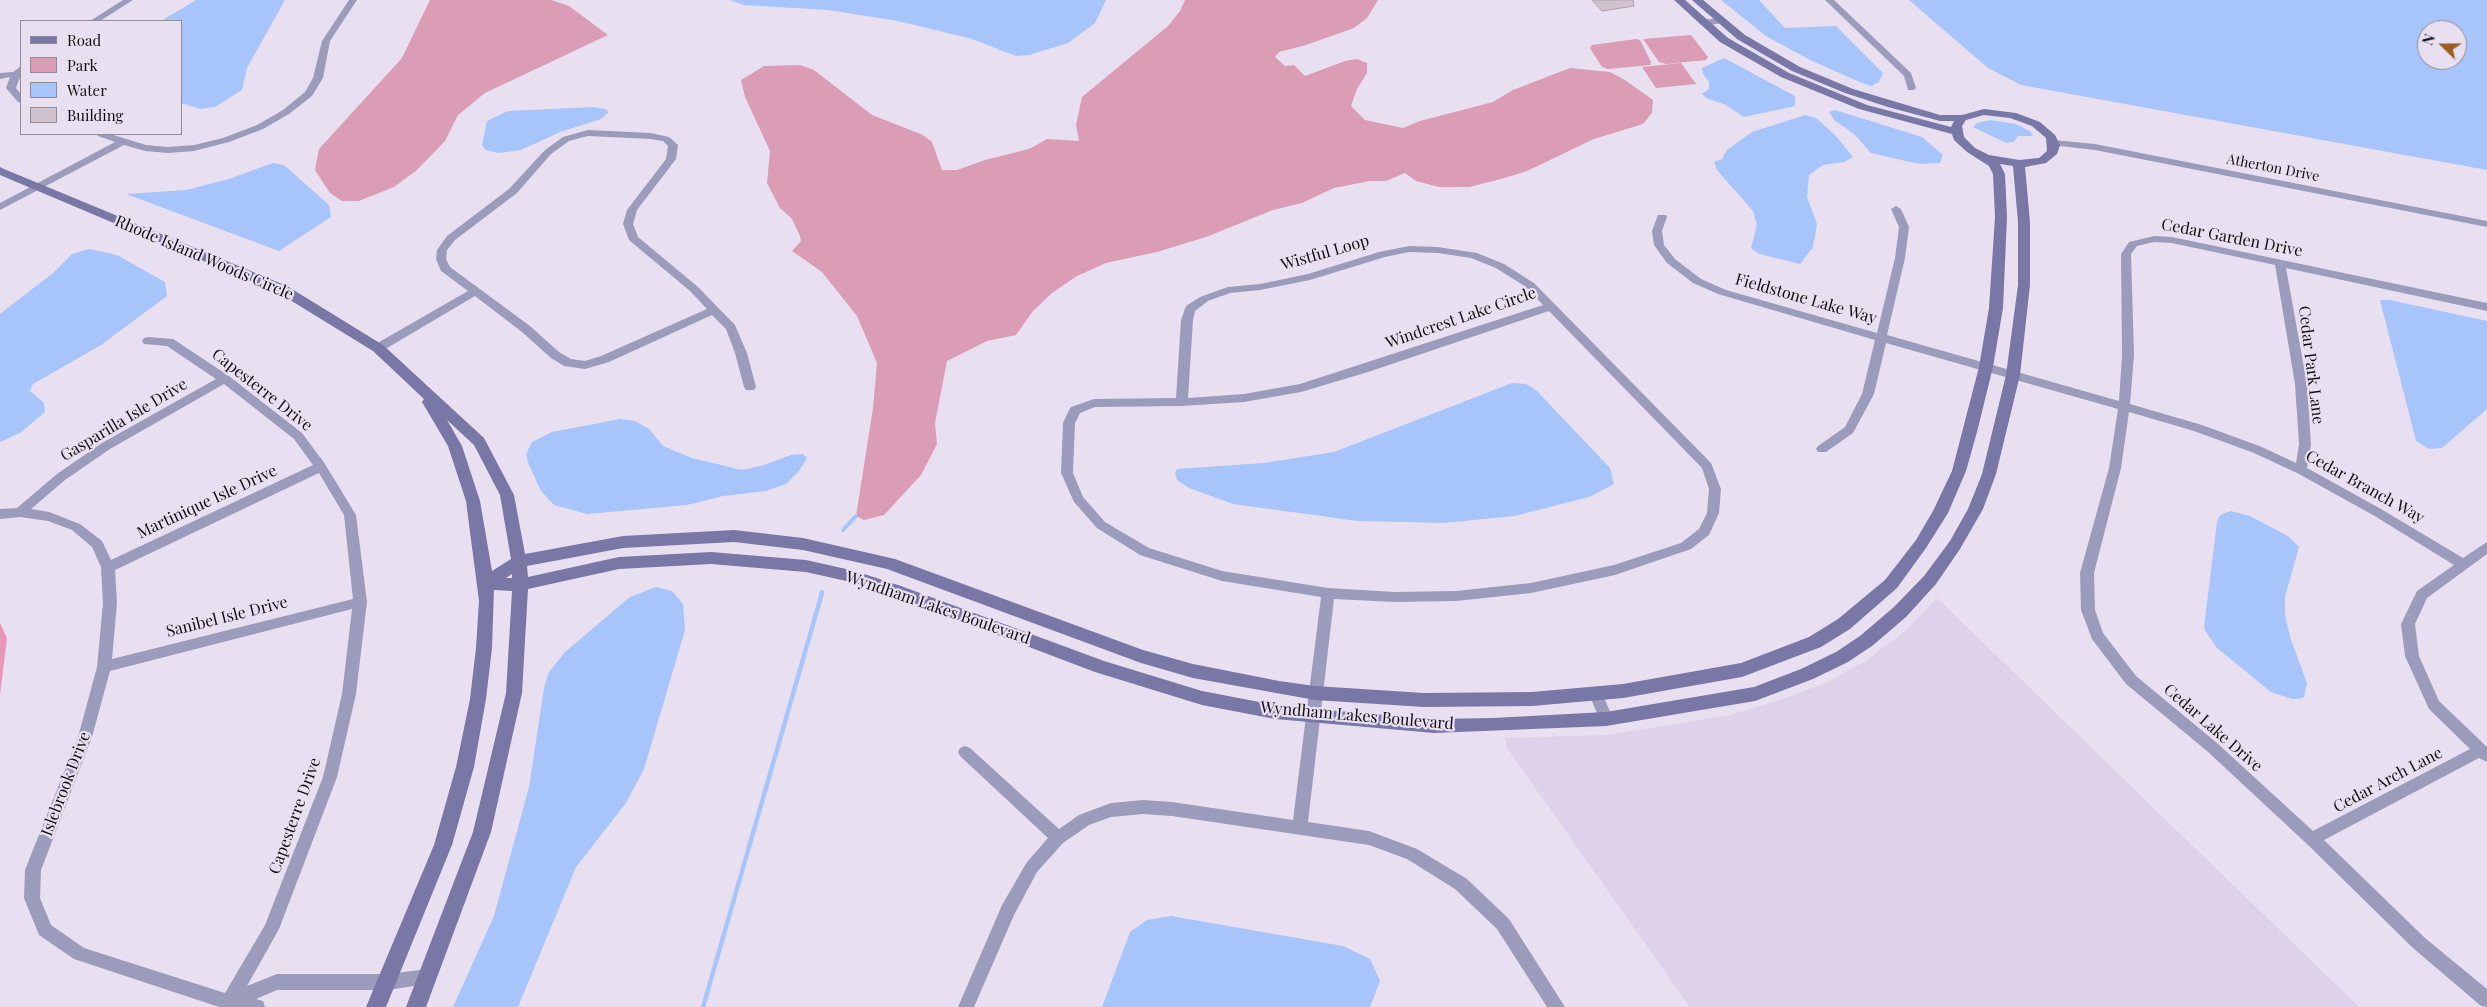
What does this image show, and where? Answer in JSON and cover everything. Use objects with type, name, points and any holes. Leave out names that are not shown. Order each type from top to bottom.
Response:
[{"type":"street","points":[[113,0],[127,1]]},
{"type":"street","points":[[104,135],[145,148],[168,150],[194,148],[226,140],[260,127],[286,112],[309,94],[318,78],[326,41],[353,0]]},
{"type":"street","points":[[1679,0],[1703,23],[1750,56],[1824,92],[1887,115],[1956,132]]},
{"type":"street","points":[[1697,0],[1720,20],[1764,51],[1840,87],[1940,118],[1962,118],[1984,112],[2012,115],[2041,128],[2054,143],[2054,151],[2046,159],[2036,163],[2019,164],[1986,158],[1963,144],[1956,132],[1957,124],[1962,118]]},
{"type":"street","points":[[1829,0],[1908,75],[1911,88]]},
{"type":"street","points":[[96,20],[127,1]]},
{"type":"street","points":[[1703,23],[1720,20]]},
{"type":"street","points":[[0,76],[19,72]]},
{"type":"street","points":[[19,72],[11,88],[20,99]]},
{"type":"street","points":[[714,310],[605,359],[584,365],[568,363],[555,356],[526,329],[445,269],[441,260],[442,250],[451,238],[513,191],[548,152],[566,139],[588,133],[651,136],[666,139],[674,146],[671,159],[632,210],[628,224],[633,238],[694,289],[714,310],[731,328],[741,353],[750,387]]},
{"type":"street","points":[[0,207],[122,142]]},
{"type":"street","name":"Atherton Drive","points":[[2054,143],[2095,147],[2487,224]]},
{"type":"street","name":"Wyndham Lakes Boulevard","points":[[485,583],[519,562],[623,542],[734,536],[803,544],[889,562],[1141,656],[1194,670],[1279,688],[1315,693],[1424,700],[1532,699],[1596,694],[1695,680],[1742,670],[1815,642],[1844,624],[1891,584],[1921,544],[1940,514],[1958,472],[1986,367],[1996,308],[2000,216],[1999,174],[1994,164],[1986,158]]},
{"type":"street","name":"Wyndham Lakes Boulevard","points":[[485,583],[520,585],[619,563],[711,558],[806,566],[895,590],[1101,666],[1202,698],[1275,712],[1313,716],[1434,726],[1606,719],[1755,694],[1807,674],[1842,657],[1866,641],[1900,612],[1930,580],[1955,545],[1967,524],[1988,474],[2013,374],[2024,285],[2024,222],[2019,164]]},
{"type":"street","name":"Rhode Island Woods Circle","points":[[0,171],[282,288],[378,348],[479,442],[507,495],[519,562],[520,585],[514,694],[482,832],[416,1007]]},
{"type":"street","points":[[1822,449],[1836,441],[1849,430],[1868,394],[1883,338],[1900,258],[1904,227],[1896,210]]},
{"type":"street","name":"Fieldstone Lake Way","points":[[1662,217],[1657,231],[1658,245],[1671,261],[1697,281],[1722,292],[2013,374]]},
{"type":"street","name":"Cedar Garden Drive","points":[[2124,406],[2128,355],[2126,261],[2129,247],[2147,240],[2163,239],[2487,307]]},
{"type":"street","name":"Wistful Loop","points":[[1182,402],[1187,320],[1190,309],[1204,299],[1228,290],[1260,287],[1310,277],[1400,250],[1438,250],[1473,255],[1500,266],[1530,285],[1551,306]]},
{"type":"street","name":"Cedar Park Lane","points":[[2280,264],[2301,384],[2305,444],[2301,470]]},
{"type":"street","points":[[378,348],[474,292]]},
{"type":"street","name":"Windcrest Lake Circle","points":[[1551,306],[1707,466],[1715,489],[1713,513],[1704,532],[1686,546],[1615,570],[1531,588],[1447,596],[1395,598],[1328,593],[1222,576],[1145,552],[1101,525],[1078,499],[1067,473],[1068,423],[1075,410],[1094,403],[1182,402],[1244,398],[1301,388],[1364,369],[1551,306]]},
{"type":"street","name":"Capesterre Drive","points":[[148,341],[169,342],[225,379],[298,436],[321,467],[350,515],[360,602],[349,694],[330,777],[271,929],[230,1002]]},
{"type":"street","name":"Cedar Branch Way","points":[[2013,374],[2198,428],[2258,450],[2301,470],[2377,512],[2463,564]]},
{"type":"street","name":"Gasparilla Isle Drive","points":[[20,512],[60,476],[106,446],[225,379]]},
{"type":"street","name":"Rhode Island Woods Circle","points":[[376,1007],[388,982],[442,845],[465,767],[478,700],[484,648],[487,601],[473,501],[455,446],[419,385]]},
{"type":"street","name":"Cedar Lake Drive","points":[[2124,406],[2115,468],[2087,573],[2088,610],[2097,636],[2131,680],[2212,747],[2312,839],[2418,943],[2487,1000]]},
{"type":"street","name":"Martinique Isle Drive","points":[[108,567],[321,467]]},
{"type":"street","name":"Islebrook Drive","points":[[0,514],[20,512],[49,517],[76,526],[97,544],[108,567],[110,603],[104,667],[85,737],[33,870],[32,898],[45,930],[80,954],[230,1002],[257,1007]]},
{"type":"street","points":[[2483,754],[2434,705],[2412,656],[2408,624],[2422,595],[2487,547]]},
{"type":"street","points":[[1300,828],[1328,593]]},
{"type":"street","name":"Sanibel Isle Drive","points":[[104,667],[360,602]]},
{"type":"street","points":[[1844,624],[1866,641]]},
{"type":"street","points":[[1596,694],[1606,719]]},
{"type":"street","points":[[965,752],[1058,838]]},
{"type":"street","name":"Cedar Arch Lane","points":[[2312,839],[2483,754]]},
{"type":"street","points":[[966,1007],[1013,901],[1032,867],[1058,838],[1084,820],[1111,810],[1144,807],[1369,838],[1412,854],[1462,884],[1502,924],[1557,1007]]},
{"type":"street","points":[[230,1002],[277,982],[388,982],[428,977]]},
{"type":"shaded area","points":[[1937,598],[2359,1007],[1690,1007],[1507,748],[1505,738],[1607,735],[1730,715],[1783,699],[1828,682],[1867,660],[1905,631]]},
{"type":"shaded area","points":[[0,623],[7,638],[0,695]]},
{"type":"green space","points":[[430,0],[551,0],[569,6],[608,35],[485,93],[458,115],[445,141],[417,170],[394,187],[359,201],[342,201],[330,193],[315,170],[319,149],[402,58]]},
{"type":"green space","points":[[1185,0],[1378,0],[1367,18],[1354,28],[1306,45],[1279,52],[1275,57],[1285,66],[1294,65],[1305,76],[1345,61],[1357,59],[1367,63],[1367,73],[1357,89],[1351,106],[1365,120],[1403,128],[1420,121],[1493,102],[1513,90],[1570,68],[1610,72],[1625,80],[1653,100],[1652,113],[1643,124],[1594,139],[1527,171],[1501,179],[1469,187],[1439,187],[1416,181],[1405,173],[1386,181],[1370,181],[1334,188],[1302,203],[1273,210],[1206,237],[1157,252],[1106,263],[1077,276],[1052,293],[1033,311],[1016,335],[987,341],[947,361],[935,423],[937,444],[921,475],[884,515],[864,520],[856,516],[873,408],[877,363],[857,316],[822,272],[792,251],[801,241],[800,236],[792,219],[780,208],[767,183],[770,151],[745,97],[741,80],[764,66],[800,65],[814,70],[872,115],[923,135],[932,142],[942,170],[957,170],[985,160],[1029,149],[1047,139],[1079,141],[1076,125],[1082,97],[1168,26],[1180,11]]},
{"type":"green space","points":[[1691,35],[1708,57],[1706,60],[1666,64],[1659,62],[1643,39]]},
{"type":"green space","points":[[1640,40],[1651,62],[1650,65],[1608,69],[1602,67],[1590,48],[1592,45]]},
{"type":"green space","points":[[1681,63],[1696,84],[1656,88],[1642,67]]},
{"type":"water","points":[[196,0],[285,0],[247,68],[242,90],[215,107],[200,109],[182,103],[182,20],[163,20]]},
{"type":"water","points":[[729,0],[1106,0],[1095,23],[1068,43],[1029,55],[1016,56],[972,39],[898,21],[828,10],[744,5]]},
{"type":"water","points":[[1721,0],[1759,0],[1785,28],[1836,26],[1883,73],[1879,82],[1871,86],[1810,60],[1766,36]]},
{"type":"water","points":[[1909,0],[2487,0],[2487,170],[2021,85],[1988,68]]},
{"type":"water","points":[[1724,58],[1795,96],[1795,106],[1744,117],[1726,105],[1706,98],[1702,94],[1709,89],[1709,82],[1703,74],[1702,68]]},
{"type":"water","points":[[593,107],[605,109],[609,112],[601,119],[560,132],[521,150],[498,153],[486,150],[482,145],[487,121],[508,111]]},
{"type":"water","points":[[1835,110],[1922,137],[1943,155],[1940,163],[1919,164],[1871,153],[1854,134],[1834,120],[1829,112]]},
{"type":"water","points":[[1805,115],[1816,118],[1836,136],[1853,157],[1844,162],[1823,165],[1809,175],[1807,197],[1817,224],[1813,247],[1800,264],[1759,254],[1751,248],[1757,225],[1753,211],[1717,170],[1714,162],[1722,159],[1727,150],[1752,132]]},
{"type":"water","points":[[1991,120],[2016,124],[2030,131],[2033,136],[2018,136],[2014,142],[2006,143],[1973,127],[1977,123]]},
{"type":"water","points":[[273,163],[284,165],[329,205],[331,217],[279,251],[126,194],[186,190],[229,179]]},
{"type":"water","points":[[89,249],[117,255],[165,282],[167,296],[101,345],[33,384],[30,391],[44,403],[45,412],[20,433],[0,442],[0,314],[53,273],[72,254]]},
{"type":"water","points":[[2380,300],[2390,300],[2487,321],[2487,409],[2442,448],[2429,449],[2416,441]]},
{"type":"water","points":[[1512,383],[1526,384],[1536,390],[1610,468],[1614,484],[1589,497],[1514,516],[1444,523],[1358,521],[1233,504],[1189,488],[1177,480],[1175,473],[1177,469],[1264,463],[1334,452]]},
{"type":"water","points":[[620,419],[635,421],[649,429],[663,446],[692,458],[742,470],[764,465],[791,455],[803,454],[807,458],[799,471],[786,484],[766,491],[723,496],[687,505],[587,514],[554,505],[541,491],[529,465],[526,454],[532,442],[552,432]]},
{"type":"water","points":[[2231,511],[2250,516],[2288,536],[2299,547],[2285,597],[2285,614],[2290,637],[2307,683],[2304,697],[2299,699],[2292,699],[2271,692],[2217,648],[2204,627],[2217,522],[2220,515]]},
{"type":"water","points":[[656,587],[672,591],[683,604],[685,630],[644,769],[626,803],[576,867],[518,1007],[453,1007],[494,916],[529,787],[544,688],[549,672],[565,652],[630,597]]},
{"type":"water","points":[[1171,916],[1343,946],[1370,959],[1380,981],[1370,1007],[1102,1007],[1130,932],[1147,920]]},
{"type":"building","points":[[1592,0],[1633,0],[1634,6],[1602,11]]},
{"type":"waterway","points":[[843,530],[856,516]]},
{"type":"waterway","points":[[703,1007],[822,593]]}]
